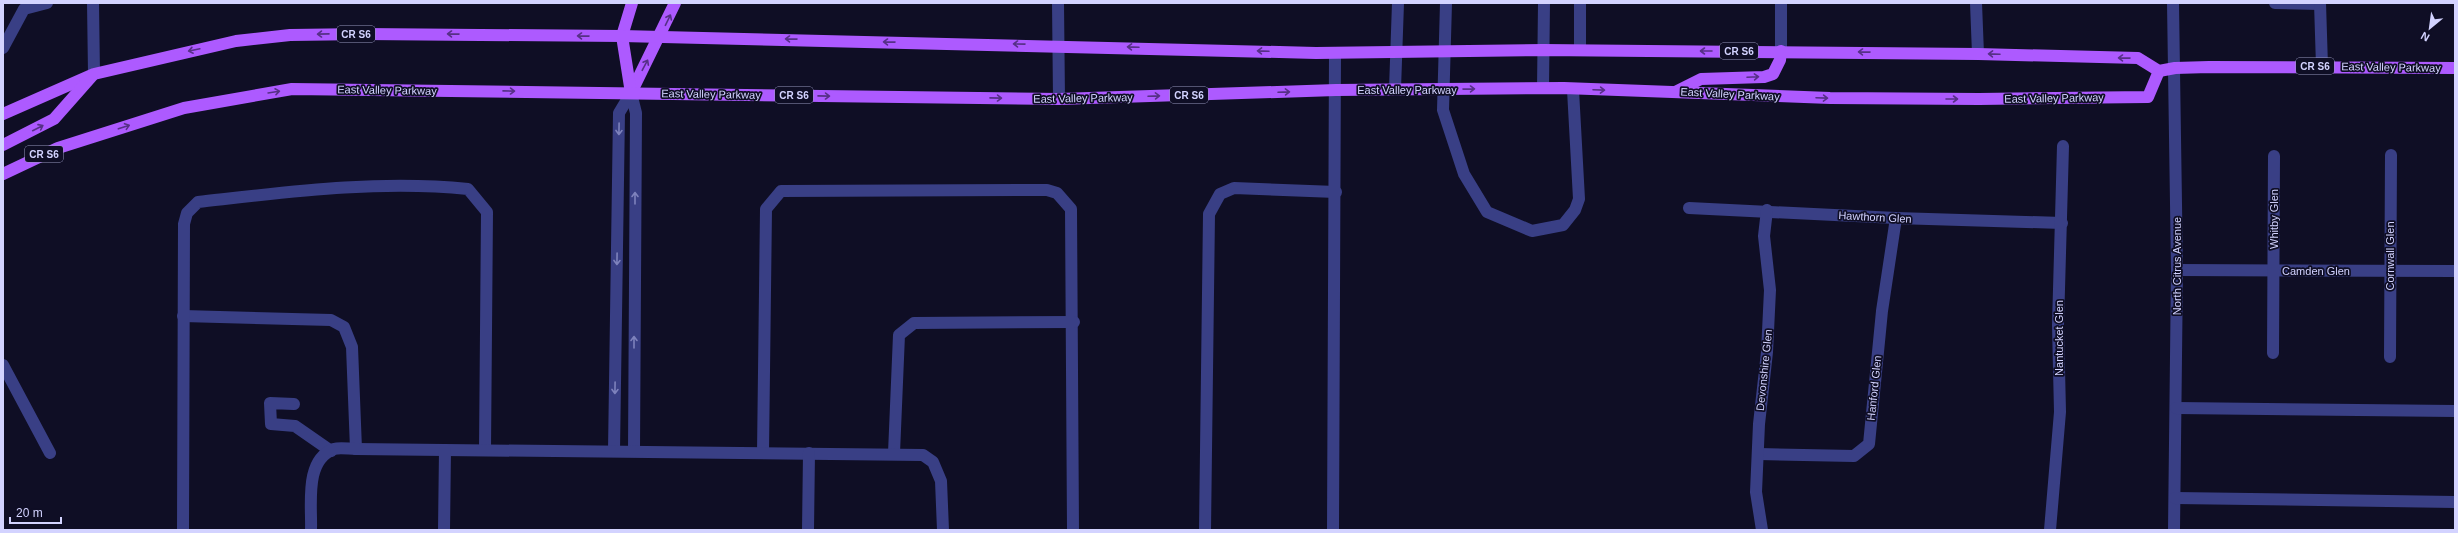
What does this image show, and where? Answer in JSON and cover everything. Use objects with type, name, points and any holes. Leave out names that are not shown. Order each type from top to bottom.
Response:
[{"type":"main road","points":[[630,93],[622,36],[632,3]]},
{"type":"main road","points":[[630,93],[660,37],[675,3]]},
{"type":"main road","name":"CR S6","points":[[3,114],[94,74],[236,41],[290,35],[364,34],[622,36],[1058,45],[1335,53],[1580,50],[1978,54],[2138,58],[2159,71]]},
{"type":"main road","points":[[1676,92],[1701,79],[1764,77],[1773,74],[1780,60],[1781,51]]},
{"type":"main road","name":"East Valley Parkway","points":[[3,174],[58,148],[184,108],[292,89],[1059,99],[1336,90],[1542,88],[1838,98],[2148,97],[2159,71],[2175,68],[2322,66],[2455,68]]},
{"type":"main road","points":[[3,145],[54,119],[94,74]]},
{"type":"street","points":[[3,48],[24,9],[47,3]]},
{"type":"street","points":[[93,3],[94,74]]},
{"type":"street","points":[[1058,3],[1059,99]]},
{"type":"street","points":[[1395,89],[1398,3]]},
{"type":"street","points":[[1446,3],[1443,110],[1464,174],[1487,212],[1532,231],[1563,225],[1575,210],[1579,200],[1573,90]]},
{"type":"street","points":[[1542,88],[1544,3]]},
{"type":"street","points":[[1580,3],[1580,50]]},
{"type":"street","points":[[1781,3],[1781,51]]},
{"type":"street","points":[[1976,3],[1978,54]]},
{"type":"street","name":"North Citrus Avenue","points":[[2173,3],[2177,270],[2174,530]]},
{"type":"street","points":[[2275,3],[2320,4],[2322,66]]},
{"type":"street","points":[[1333,530],[1336,192],[1335,53]]},
{"type":"street","points":[[614,451],[619,113],[630,93]]},
{"type":"street","points":[[630,93],[636,113],[634,451]]},
{"type":"street","name":"Nantucket Glen","points":[[2050,530],[2060,412],[2058,325],[2063,146]]},
{"type":"street","name":"Whitby Glen","points":[[2273,353],[2274,156]]},
{"type":"street","name":"Cornwall Glen","points":[[2390,357],[2391,156]]},
{"type":"street","points":[[182,530],[184,224],[187,214],[198,202],[338,187],[425,185],[468,189],[487,212],[485,450]]},
{"type":"street","points":[[1205,530],[1209,214],[1220,194],[1234,188],[1336,192]]},
{"type":"street","points":[[763,453],[766,209],[780,191],[1047,190],[1057,193],[1071,209],[1074,322],[1073,530]]},
{"type":"street","name":"Hawthorn Glen","points":[[1688,208],[1767,210],[1896,218],[2062,224]]},
{"type":"street","name":"Devonshire Glen","points":[[1762,530],[1756,492],[1759,454],[1758,424],[1767,352],[1770,290],[1764,236],[1767,210]]},
{"type":"street","name":"Hanford Glen","points":[[1759,454],[1854,456],[1869,444],[1882,311],[1896,218]]},
{"type":"street","points":[[618,222],[635,222]]},
{"type":"street","name":"Camden Glen","points":[[2177,270],[2455,271]]},
{"type":"street","points":[[183,316],[331,320],[344,328],[352,347],[356,449]]},
{"type":"street","points":[[617,321],[635,320]]},
{"type":"street","points":[[894,453],[899,335],[914,323],[1074,322]]},
{"type":"street","points":[[3,365],[50,454]]},
{"type":"street","points":[[294,404],[270,403],[271,424],[295,426],[331,451]]},
{"type":"street","points":[[2176,408],[2455,411]]},
{"type":"street","points":[[311,530],[312,475],[323,456],[331,451],[335,449],[356,449],[894,453],[923,455],[933,462],[941,481],[942,530]]},
{"type":"street","points":[[444,530],[446,450]]},
{"type":"street","points":[[808,530],[809,453]]},
{"type":"street","points":[[2175,498],[2455,502]]}]
